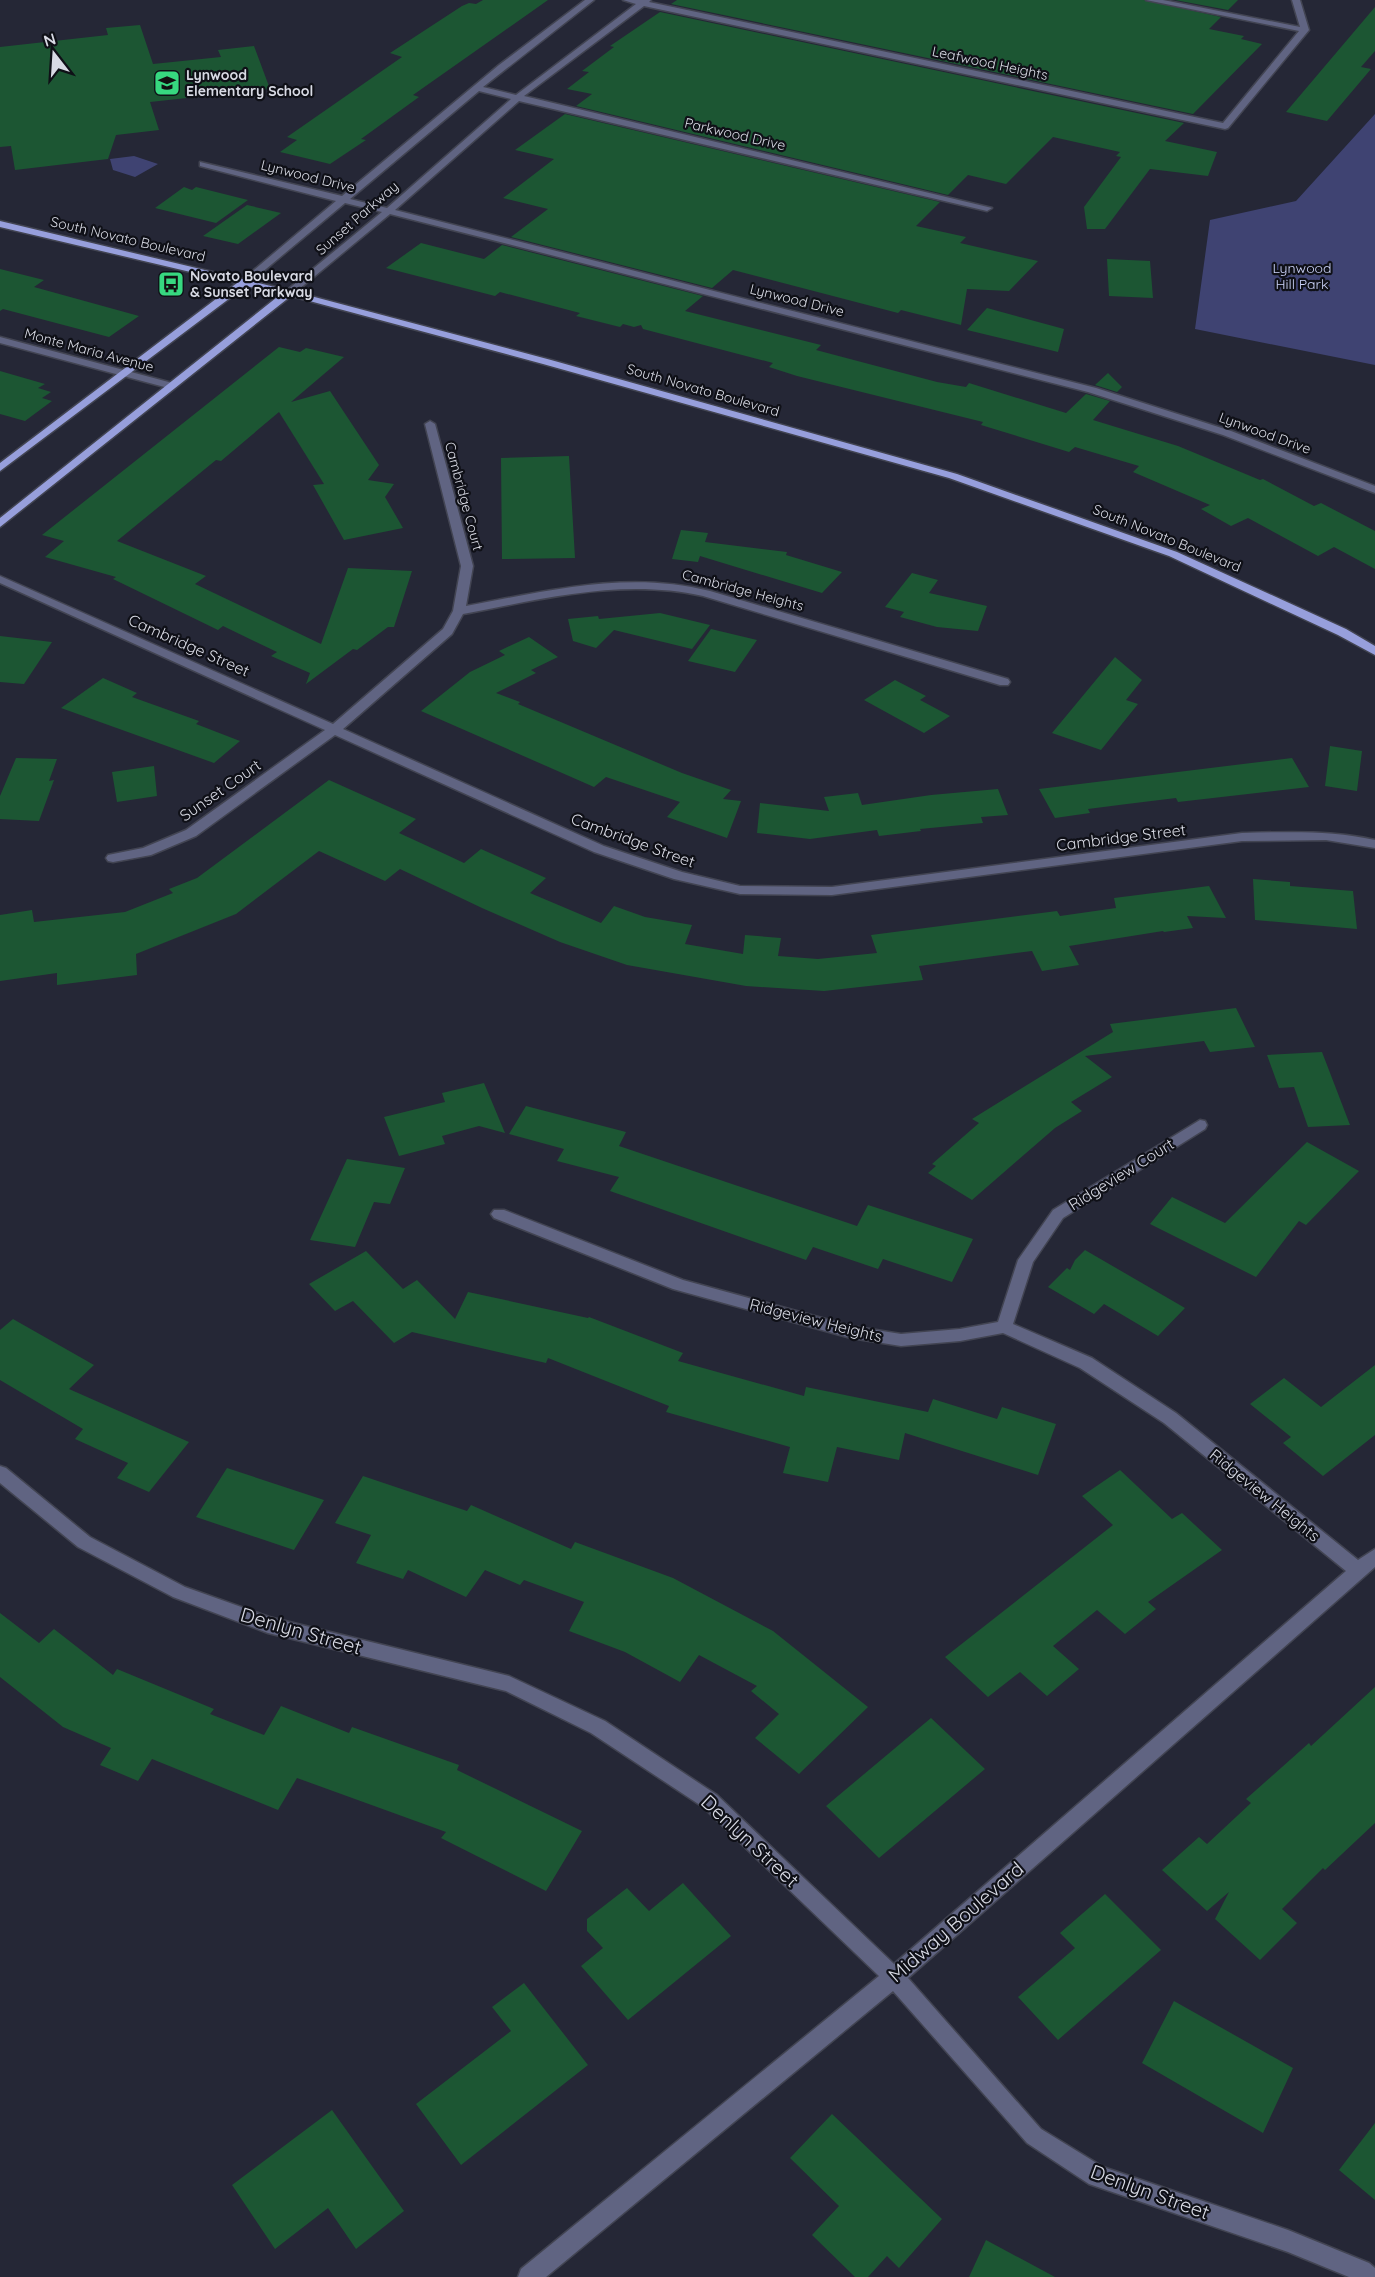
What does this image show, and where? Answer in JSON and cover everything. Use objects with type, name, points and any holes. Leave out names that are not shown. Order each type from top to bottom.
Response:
[{"type":"main road","name":"South Novato Boulevard","points":[[0,224],[290,293],[548,362],[953,476],[1173,554],[1313,618],[1375,651]]},
{"type":"main road","name":"Sunset Parkway","points":[[0,468],[245,282]]},
{"type":"main road","name":"Sunset Parkway","points":[[0,524],[290,293]]},
{"type":"street","name":"Sunset Parkway","points":[[245,282],[477,88],[590,0]]},
{"type":"street","name":"Leafwood Heights","points":[[627,0],[1225,126],[1305,30]]},
{"type":"street","points":[[1150,0],[1305,30],[1296,0]]},
{"type":"street","name":"Sunset Parkway","points":[[290,293],[390,210],[518,97],[645,2]]},
{"type":"street","name":"Parkwood Drive","points":[[477,88],[987,208]]},
{"type":"street","name":"Lynwood Drive","points":[[203,164],[1092,390],[1227,433],[1375,490]]},
{"type":"street","name":"Monte Maria Avenue","points":[[0,340],[172,386]]},
{"type":"street","name":"Cambridge Court","points":[[430,424],[467,566],[459,611]]},
{"type":"street","name":"Cambridge Street","points":[[0,579],[336,728],[599,849],[679,876],[740,890],[832,891],[1242,837],[1309,835],[1375,844]]},
{"type":"street","name":"Cambridge Heights","points":[[459,611],[575,590],[617,585],[666,585],[706,593],[1004,682]]},
{"type":"street","points":[[336,728],[448,632],[459,611]]},
{"type":"street","name":"Sunset Court","points":[[113,858],[146,852],[191,833],[336,728]]},
{"type":"street","name":"Ridgeview Court","points":[[1004,1327],[1026,1260],[1058,1214],[1200,1125]]},
{"type":"street","name":"Ridgeview Heights","points":[[499,1214],[679,1285],[851,1332],[901,1340],[960,1335],[1004,1327],[1086,1363],[1170,1418],[1358,1569]]},
{"type":"street","name":"Denlyn Street","points":[[0,1473],[84,1542],[179,1592],[268,1625],[509,1684],[598,1727],[710,1801],[894,1977],[1034,2136],[1097,2176],[1288,2241],[1361,2271],[1369,2277]]},
{"type":"street","name":"Midway Boulevard","points":[[529,2277],[894,1977],[1375,1556]]},
{"type":"green space","name":"Lynwood Hill Park","points":[[1375,114],[1375,365],[1195,329],[1210,220],[1296,201]]},
{"type":"green space","points":[[134,156],[158,164],[135,177],[113,170],[110,159]]},
{"type":"building","points":[[483,0],[548,0],[413,95],[419,97],[361,139],[366,140],[330,164],[280,152],[297,140],[287,137],[402,57],[390,53],[462,6],[469,3],[476,4]]},
{"type":"building","points":[[677,0],[1144,0],[1221,17],[1209,29],[1244,36],[1241,39],[1262,44],[1193,114],[671,4]]},
{"type":"building","points":[[1175,0],[1238,0],[1228,10]]},
{"type":"building","points":[[1375,7],[1375,51],[1361,67],[1371,69],[1327,121],[1286,112]]},
{"type":"building","points":[[660,12],[1184,123],[1165,141],[1217,152],[1208,176],[1150,169],[1105,229],[1087,229],[1084,207],[1121,157],[1116,156],[1120,152],[1053,137],[1006,184],[968,175],[948,195],[576,106],[592,94],[567,89],[589,72],[582,71],[614,47],[610,46]]},
{"type":"building","points":[[140,25],[153,64],[221,57],[218,50],[254,46],[270,89],[150,102],[159,130],[116,135],[108,159],[15,170],[11,146],[0,147],[0,47],[108,35],[106,28]]},
{"type":"building","points":[[565,114],[940,202],[916,226],[966,237],[960,243],[1038,261],[1009,291],[967,289],[961,325],[901,310],[898,313],[733,270],[712,288],[511,237],[548,209],[503,198],[554,159],[515,150]]},
{"type":"building","points":[[184,187],[192,190],[196,187],[248,200],[216,223],[155,208]]},
{"type":"building","points":[[247,205],[281,213],[238,244],[203,236]]},
{"type":"building","points":[[421,243],[484,259],[502,245],[703,296],[685,311],[821,345],[816,350],[937,382],[966,387],[969,383],[1066,413],[1086,394],[1110,401],[1093,420],[1178,446],[1260,480],[1263,479],[1314,506],[1321,503],[1375,531],[1375,569],[1334,547],[1318,556],[1248,518],[1231,526],[1201,509],[1210,505],[1133,472],[1139,466],[1075,447],[1069,452],[981,425],[983,422],[797,376],[769,367],[773,363],[643,329],[641,325],[634,327],[623,324],[620,327],[576,316],[580,313],[500,292],[495,296],[386,268]]},
{"type":"building","points":[[1107,259],[1150,261],[1153,298],[1109,296]]},
{"type":"building","points":[[0,269],[44,280],[34,287],[139,316],[109,337],[3,309],[0,311]]},
{"type":"building","points":[[987,308],[1064,329],[1058,352],[967,330]]},
{"type":"building","points":[[279,347],[300,352],[306,348],[344,357],[291,402],[330,391],[379,465],[368,480],[394,484],[385,497],[403,528],[344,540],[313,485],[324,484],[279,412],[221,461],[216,460],[117,541],[206,576],[195,584],[321,644],[348,568],[412,571],[394,627],[388,627],[357,650],[353,649],[306,684],[310,673],[271,656],[277,652],[223,626],[218,630],[113,579],[116,577],[45,557],[64,541],[42,535]]},
{"type":"building","points":[[0,371],[45,384],[38,388],[51,392],[42,398],[52,401],[25,421],[0,414]]},
{"type":"building","points":[[1108,373],[1122,387],[1117,392],[1095,385]]},
{"type":"building","points":[[569,456],[575,558],[502,559],[501,458]]},
{"type":"building","points":[[681,530],[708,533],[705,542],[787,552],[786,555],[842,572],[822,593],[700,556],[698,562],[672,559]]},
{"type":"building","points":[[912,573],[938,580],[929,593],[987,606],[978,631],[937,627],[900,617],[904,612],[885,607]]},
{"type":"building","points":[[660,613],[710,625],[692,649],[614,630],[596,648],[573,641],[568,619],[598,616],[599,619]]},
{"type":"building","points":[[711,629],[757,640],[735,672],[688,661]]},
{"type":"building","points":[[0,636],[52,642],[24,684],[0,682]]},
{"type":"building","points":[[529,637],[558,657],[531,670],[536,673],[496,693],[682,773],[731,790],[723,799],[741,801],[727,838],[667,817],[680,802],[606,777],[594,787],[421,711],[470,672],[505,655],[499,651]]},
{"type":"building","points":[[1115,657],[1142,680],[1126,700],[1138,704],[1101,750],[1052,733]]},
{"type":"building","points":[[103,678],[137,693],[132,697],[199,721],[196,724],[240,741],[214,763],[61,708]]},
{"type":"building","points":[[895,680],[926,696],[920,700],[950,716],[924,733],[864,700]]},
{"type":"building","points":[[1330,746],[1362,751],[1357,791],[1325,786]]},
{"type":"building","points":[[16,758],[57,759],[49,781],[54,780],[39,821],[0,819],[0,796]]},
{"type":"building","points":[[1292,758],[1309,787],[1178,802],[1176,798],[1088,809],[1090,813],[1055,818],[1039,789]]},
{"type":"building","points":[[154,766],[157,796],[117,802],[112,772]]},
{"type":"building","points":[[329,780],[416,819],[399,833],[464,863],[481,849],[546,878],[530,893],[601,923],[614,906],[645,917],[692,925],[685,944],[743,954],[745,935],[781,938],[778,956],[818,959],[877,953],[871,935],[1057,911],[1060,916],[1116,908],[1114,898],[1209,886],[1226,918],[1187,916],[1193,928],[1069,946],[1079,965],[1042,971],[1032,951],[919,966],[923,980],[824,991],[746,986],[627,965],[560,942],[400,869],[385,881],[319,851],[236,914],[136,954],[137,975],[57,985],[57,973],[0,981],[0,915],[32,910],[34,922],[125,912],[173,893],[169,889],[197,878]]},
{"type":"building","points":[[998,789],[1008,815],[981,817],[983,823],[920,829],[921,831],[879,836],[877,830],[810,839],[757,833],[760,803],[829,811],[824,797],[858,793],[862,805],[931,795]]},
{"type":"building","points":[[1253,879],[1290,882],[1290,886],[1353,891],[1357,929],[1255,920]]},
{"type":"building","points":[[1236,1008],[1255,1047],[1210,1052],[1204,1041],[1085,1056],[1112,1077],[1071,1102],[1082,1111],[1055,1128],[972,1200],[928,1173],[936,1166],[932,1164],[979,1123],[972,1119],[1113,1032],[1110,1024]]},
{"type":"building","points":[[1322,1052],[1350,1125],[1308,1127],[1294,1087],[1279,1088],[1267,1055]]},
{"type":"building","points":[[484,1083],[505,1133],[479,1126],[442,1136],[445,1144],[399,1156],[384,1117],[445,1102],[442,1093]]},
{"type":"building","points":[[526,1106],[626,1132],[619,1146],[857,1226],[868,1205],[973,1239],[952,1282],[883,1259],[878,1269],[813,1247],[806,1260],[610,1191],[619,1177],[557,1161],[564,1149],[509,1134]]},
{"type":"building","points":[[1307,1142],[1359,1171],[1306,1225],[1299,1221],[1256,1277],[1150,1224],[1172,1197],[1225,1223]]},
{"type":"building","points":[[347,1159],[405,1168],[390,1204],[374,1202],[355,1247],[310,1240]]},
{"type":"building","points":[[1085,1250],[1185,1308],[1158,1336],[1104,1304],[1094,1314],[1048,1287],[1067,1268],[1070,1270],[1075,1260]]},
{"type":"building","points":[[366,1251],[403,1289],[417,1280],[455,1319],[468,1292],[589,1317],[683,1353],[678,1361],[804,1396],[806,1387],[928,1412],[933,1399],[997,1419],[1002,1407],[1056,1424],[1038,1475],[905,1433],[899,1460],[837,1447],[828,1482],[783,1473],[790,1447],[666,1412],[669,1406],[548,1358],[546,1363],[412,1332],[394,1343],[353,1301],[335,1311],[309,1284]]},
{"type":"building","points":[[13,1319],[94,1365],[69,1389],[189,1442],[149,1492],[117,1478],[128,1463],[75,1439],[83,1429],[0,1380],[0,1330]]},
{"type":"building","points":[[1375,1365],[1375,1435],[1323,1476],[1283,1443],[1291,1437],[1250,1404],[1284,1378],[1321,1407]]},
{"type":"building","points":[[227,1468],[324,1500],[294,1550],[196,1517]]},
{"type":"building","points":[[1120,1470],[1172,1519],[1182,1513],[1222,1550],[1148,1602],[1156,1609],[1125,1634],[1097,1610],[1053,1646],[1079,1669],[1047,1696],[1020,1672],[988,1697],[945,1657],[1113,1525],[1082,1496]]},
{"type":"building","points":[[363,1476],[467,1511],[471,1505],[571,1549],[575,1542],[673,1578],[773,1631],[868,1707],[799,1774],[755,1738],[779,1714],[751,1691],[757,1686],[699,1655],[680,1682],[625,1652],[569,1631],[584,1602],[524,1580],[520,1585],[485,1570],[466,1597],[408,1570],[403,1579],[356,1563],[371,1535],[335,1523]]},
{"type":"building","points":[[0,1613],[39,1643],[54,1629],[113,1675],[117,1669],[214,1709],[210,1714],[264,1735],[281,1706],[349,1733],[352,1727],[459,1765],[457,1770],[582,1831],[546,1891],[441,1838],[446,1832],[297,1778],[278,1810],[152,1759],[138,1781],[100,1765],[111,1748],[63,1727],[0,1677]]},
{"type":"building","points":[[1375,1687],[1375,1823],[1325,1870],[1323,1868],[1282,1909],[1297,1923],[1260,1960],[1215,1919],[1229,1892],[1207,1911],[1162,1870],[1199,1837],[1207,1844],[1251,1803],[1246,1799],[1309,1743],[1311,1746]]},
{"type":"building","points":[[931,1718],[985,1769],[879,1858],[826,1806]]},
{"type":"building","points":[[683,1883],[731,1936],[628,2020],[581,1966],[603,1948],[587,1931],[587,1919],[627,1888],[649,1911]]},
{"type":"building","points":[[1105,1894],[1161,1950],[1058,2040],[1018,1997],[1075,1948],[1060,1933]]},
{"type":"building","points":[[524,1983],[588,2065],[461,2165],[416,2104],[511,2031],[492,2007]]},
{"type":"building","points":[[1174,2001],[1293,2068],[1263,2133],[1142,2063]]},
{"type":"building","points":[[332,2110],[404,2211],[356,2249],[328,2208],[275,2249],[232,2185]]},
{"type":"building","points":[[832,2114],[942,2219],[899,2268],[887,2256],[868,2277],[855,2277],[812,2235],[839,2206],[790,2158]]},
{"type":"building","points":[[1375,2123],[1375,2200],[1339,2170]]},
{"type":"building","points":[[986,2240],[1055,2277],[969,2277]]},
{"type":"place","name":"Lynwood Elementary School","points":[[167,83]]},
{"type":"place","name":"Novato Boulevard & Sunset Parkway","points":[[171,284]]}]
